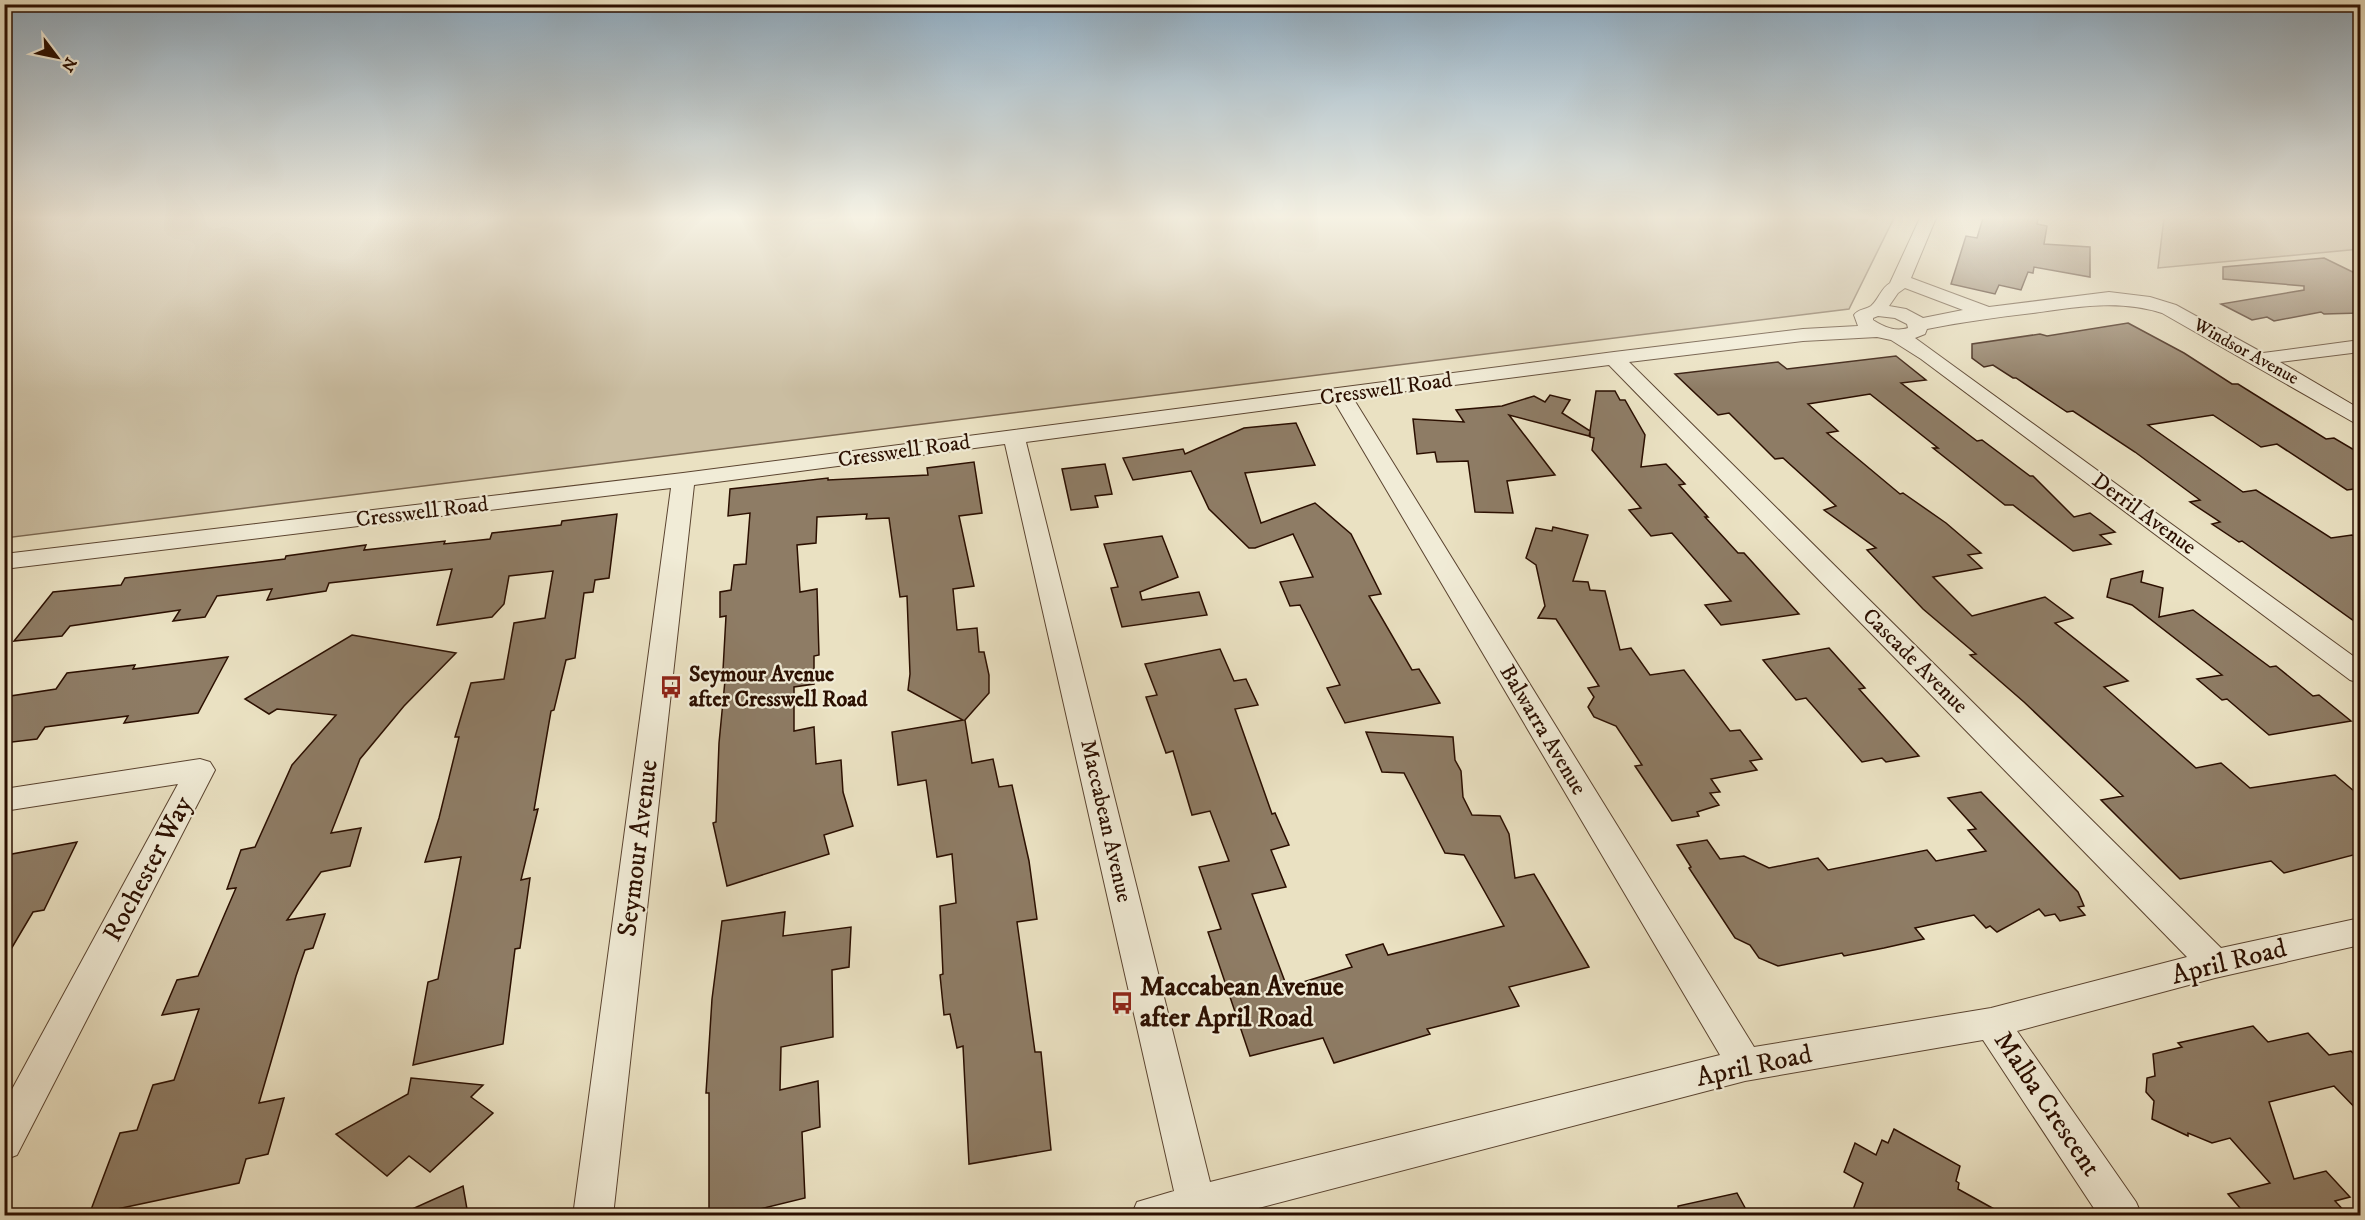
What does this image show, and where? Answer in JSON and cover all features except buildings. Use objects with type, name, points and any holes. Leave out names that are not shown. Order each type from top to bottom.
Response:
[{"type":"street","points":[[1893,325],[1892,289],[1899,283],[1903,275]]},
{"type":"street","points":[[1899,283],[1985,312]]},
{"type":"street","points":[[1893,325],[1902,311],[1899,283]]},
{"type":"street","name":"Cresswell Road","points":[[4,562],[682,480],[1614,358],[1985,312],[2126,298]]},
{"type":"street","name":"Windsor Avenue","points":[[2126,298],[2169,309],[2361,418]]},
{"type":"street","name":"Derril Avenue","points":[[1893,325],[1928,355],[2361,674]]},
{"type":"street","points":[[2260,359],[2361,346]]},
{"type":"street","name":"Cascade Avenue","points":[[1614,358],[2215,964]]},
{"type":"street","name":"Balwarra Avenue","points":[[1341,395],[1745,1065]]},
{"type":"street","name":"Maccabean Avenue","points":[[1014,437],[1198,1210]]},
{"type":"street","name":"Seymour Avenue","points":[[593,1215],[682,480]]},
{"type":"street","name":"Rochester Way","points":[[4,800],[200,770],[4,1142]]},
{"type":"street","name":"April Road","points":[[1151,1215],[1198,1210],[1745,1065],[1991,1023],[2215,964],[2361,931]]},
{"type":"street","name":"Malba Crescent","points":[[1991,1023],[2122,1215]]},
{"type":"shaded area","points":[[5,275],[1866,275],[1849,309],[5,538]]},
{"type":"place","name":"Seymour Avenue after Cresswell Road","points":[[671,687]]},
{"type":"place","name":"Maccabean Avenue after April Road","points":[[1122,1003]]}]
